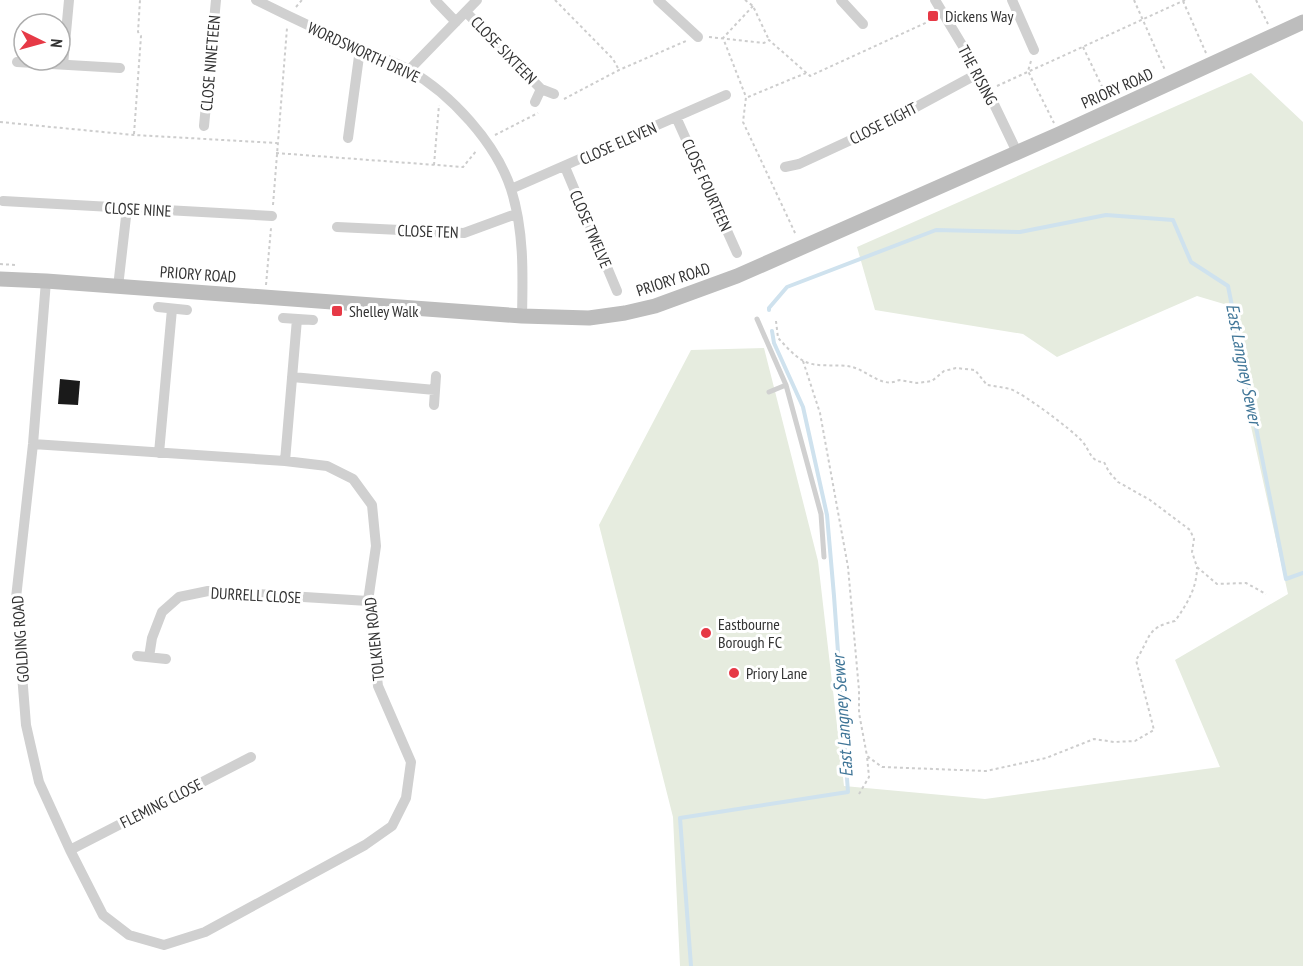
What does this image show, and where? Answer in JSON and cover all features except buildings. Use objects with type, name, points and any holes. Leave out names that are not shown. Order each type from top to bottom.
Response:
[{"type":"street","name":"CLOSE NINETEEN","points":[[204,126],[216,0]]},
{"type":"street","name":"WORDSWORTH DRIVE","points":[[256,0],[409,70],[440,91],[460,109],[485,141],[511,189],[524,263],[522,316]]},
{"type":"street","name":"CLOSE SIXTEEN","points":[[435,0],[456,22]]},
{"type":"street","points":[[409,70],[477,0]]},
{"type":"street","points":[[658,0],[698,37]]},
{"type":"street","points":[[841,0],[862,24]]},
{"type":"street","name":"THE RISING","points":[[935,0],[979,73],[1017,152]]},
{"type":"street","points":[[1012,0],[1035,50]]},
{"type":"street","name":"CLOSE SIXTEEN","points":[[466,12],[541,89],[556,98]]},
{"type":"street","name":"PRIORY ROAD","points":[[0,279],[46,280],[522,316],[589,318],[645,309],[737,276],[921,196],[1303,22]]},
{"type":"street","points":[[348,138],[360,49]]},
{"type":"street","points":[[72,65],[120,68]]},
{"type":"street","name":"CLOSE EIGHT","points":[[785,167],[799,164],[879,127],[979,73]]},
{"type":"street","name":"CLOSE SIXTEEN","points":[[535,102],[541,89]]},
{"type":"street","name":"CLOSE ELEVEN","points":[[511,189],[726,95]]},
{"type":"street","name":"CLOSE FOURTEEN","points":[[676,117],[737,253]]},
{"type":"street","name":"CLOSE TWELVE","points":[[565,167],[617,291]]},
{"type":"street","name":"CLOSE NINE","points":[[3,201],[272,216]]},
{"type":"street","points":[[118,287],[127,208]]},
{"type":"street","name":"CLOSE TEN","points":[[337,227],[464,233],[516,214]]},
{"type":"street","name":"GOLDING ROAD","points":[[46,280],[33,444],[16,598],[26,725],[39,782],[70,850],[104,915],[129,935]]},
{"type":"street","points":[[158,308],[187,310]]},
{"type":"street","points":[[159,453],[172,309]]},
{"type":"street","points":[[283,318],[313,320]]},
{"type":"street","points":[[285,460],[297,319]]},
{"type":"street","points":[[434,405],[436,376]]},
{"type":"street","points":[[292,377],[435,390]]},
{"type":"street","name":"TOLKIEN ROAD","points":[[33,444],[285,460],[327,466],[353,479],[372,505],[376,546],[368,601],[378,686],[411,762],[406,798],[392,826],[365,845],[205,932],[164,945],[129,935]]},
{"type":"street","name":"DURRELL CLOSE","points":[[149,657],[152,638],[162,612],[179,597],[208,591],[368,601]]},
{"type":"street","points":[[137,656],[166,659]]},
{"type":"street","name":"FLEMING CLOSE","points":[[70,850],[251,757]]},
{"type":"lane","points":[[758,319],[786,385],[821,514],[824,557]]},
{"type":"lane","points":[[769,392],[786,385]]},
{"type":"path","points":[[134,135],[141,36],[138,32],[140,0]]},
{"type":"path","points":[[265,297],[288,16],[302,0]]},
{"type":"path","points":[[555,0],[613,59],[619,70]]},
{"type":"path","points":[[745,0],[753,6],[769,40],[810,76],[945,14]]},
{"type":"path","points":[[1134,0],[1171,84]]},
{"type":"path","points":[[987,90],[1184,0],[1210,64]]},
{"type":"path","points":[[1256,0],[1273,36]]},
{"type":"path","points":[[723,38],[753,6]]},
{"type":"path","points":[[556,98],[698,37],[764,43],[769,40]]},
{"type":"path","points":[[723,38],[747,97],[742,122],[802,247]]},
{"type":"path","points":[[1083,46],[1113,110]]},
{"type":"path","points":[[1035,50],[1028,71],[1059,134]]},
{"type":"path","points":[[747,97],[806,73]]},
{"type":"path","points":[[434,165],[440,91]]},
{"type":"path","points":[[276,153],[463,167],[485,141],[547,108]]},
{"type":"path","points":[[0,122],[134,135],[277,143]]},
{"type":"path","points":[[776,321],[778,338],[803,361],[820,413],[848,567],[859,713],[870,777],[859,794]]},
{"type":"path","points":[[803,361],[850,367],[868,373],[878,380],[893,383],[899,380],[917,384],[932,381],[944,371],[956,368],[975,370],[987,385],[1011,389],[1026,397],[1082,441],[1092,458],[1098,462],[1104,462],[1118,482],[1150,500],[1190,530],[1194,539],[1192,552],[1197,567],[1197,576],[1192,596],[1175,621],[1160,624],[1147,636],[1136,660],[1154,730],[1135,741],[1114,742],[1094,739],[1046,758],[986,771],[882,767],[867,756]]},
{"type":"path","points":[[1197,567],[1216,584],[1246,583],[1266,594]]},
{"type":"shaded area","points":[[1251,73],[1303,122],[1303,966],[680,966],[673,817],[599,525],[691,350],[764,348],[818,561],[844,786],[985,799],[1220,767],[1175,660],[1288,594],[1224,304],[1197,296],[1057,357],[1023,334],[875,310],[857,247]]},
{"type":"waterway","name":"East Langney Sewer","points":[[769,310],[787,287],[936,230],[1020,232],[1106,215],[1173,220],[1191,262],[1228,286],[1286,579],[1303,573]]},
{"type":"waterway","name":"East Langney Sewer","points":[[691,966],[680,818],[848,792],[827,515],[803,407],[774,343],[772,331]]},
{"type":"place","name":"Dickens Way","points":[[933,16]]},
{"type":"place","name":"Shelley Walk","points":[[337,311]]},
{"type":"place","name":"Eastbourne Borough FC","points":[[706,633]]},
{"type":"place","name":"Priory Lane","points":[[734,673]]}]
